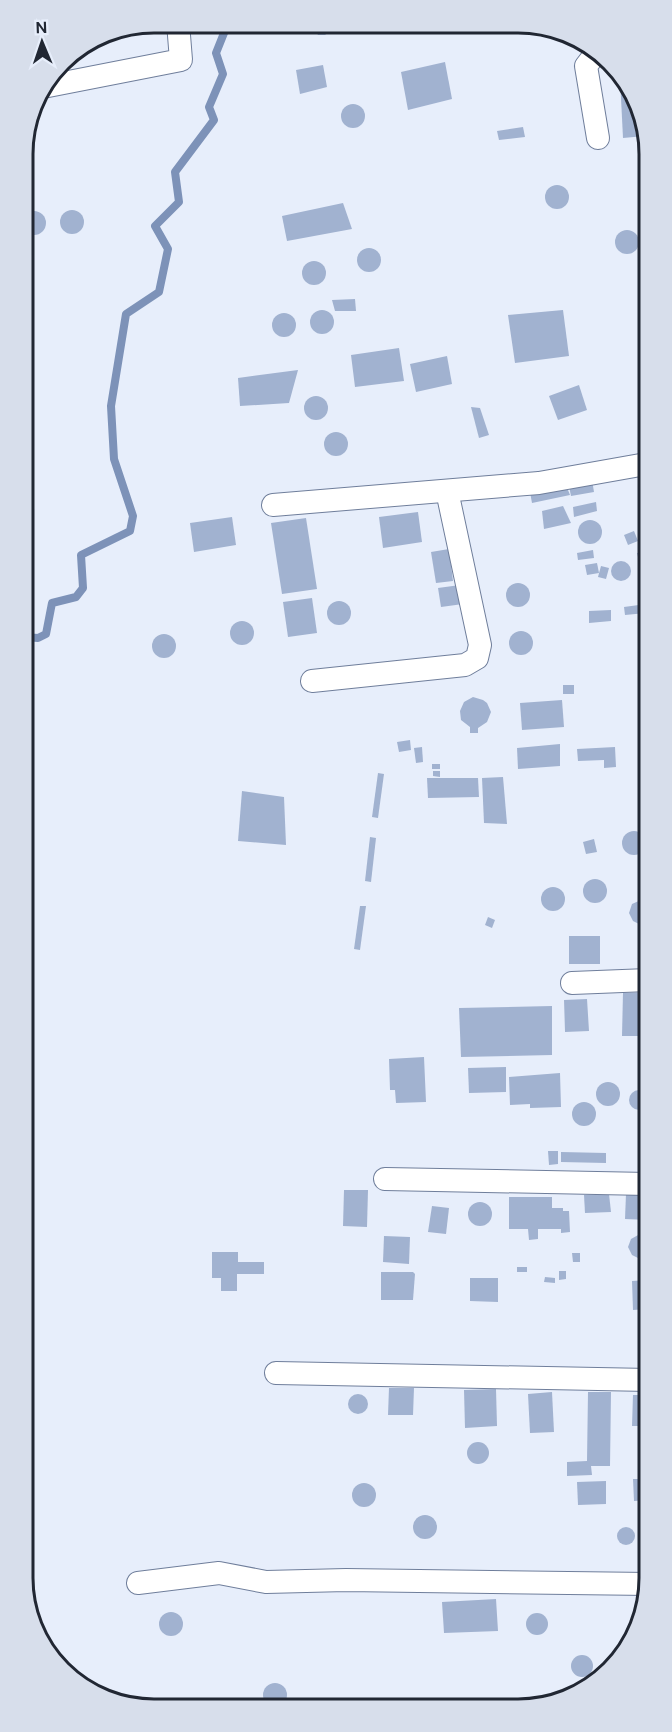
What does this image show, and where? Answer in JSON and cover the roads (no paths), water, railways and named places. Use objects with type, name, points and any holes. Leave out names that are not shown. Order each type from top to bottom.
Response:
[{"type":"street","points":[[55,85],[181,60],[179,33]]},
{"type":"street","points":[[592,58],[586,66],[598,138]]},
{"type":"street","points":[[273,505],[539,483],[639,465]]},
{"type":"street","points":[[312,681],[465,665],[477,658],[480,645],[447,491]]},
{"type":"street","points":[[572,982],[639,980]]},
{"type":"street","points":[[385,1179],[639,1184]]},
{"type":"street","points":[[276,1373],[639,1380]]},
{"type":"street","points":[[138,1583],[219,1573],[266,1582],[346,1580],[639,1584]]},
{"type":"waterway","points":[[33,638],[46,634],[52,603],[76,597],[83,588],[81,555],[130,531],[133,516],[114,459],[111,406],[126,314],[159,292],[168,249],[155,226],[179,202],[175,172],[214,120],[209,107],[223,74],[216,53],[224,33]]}]
